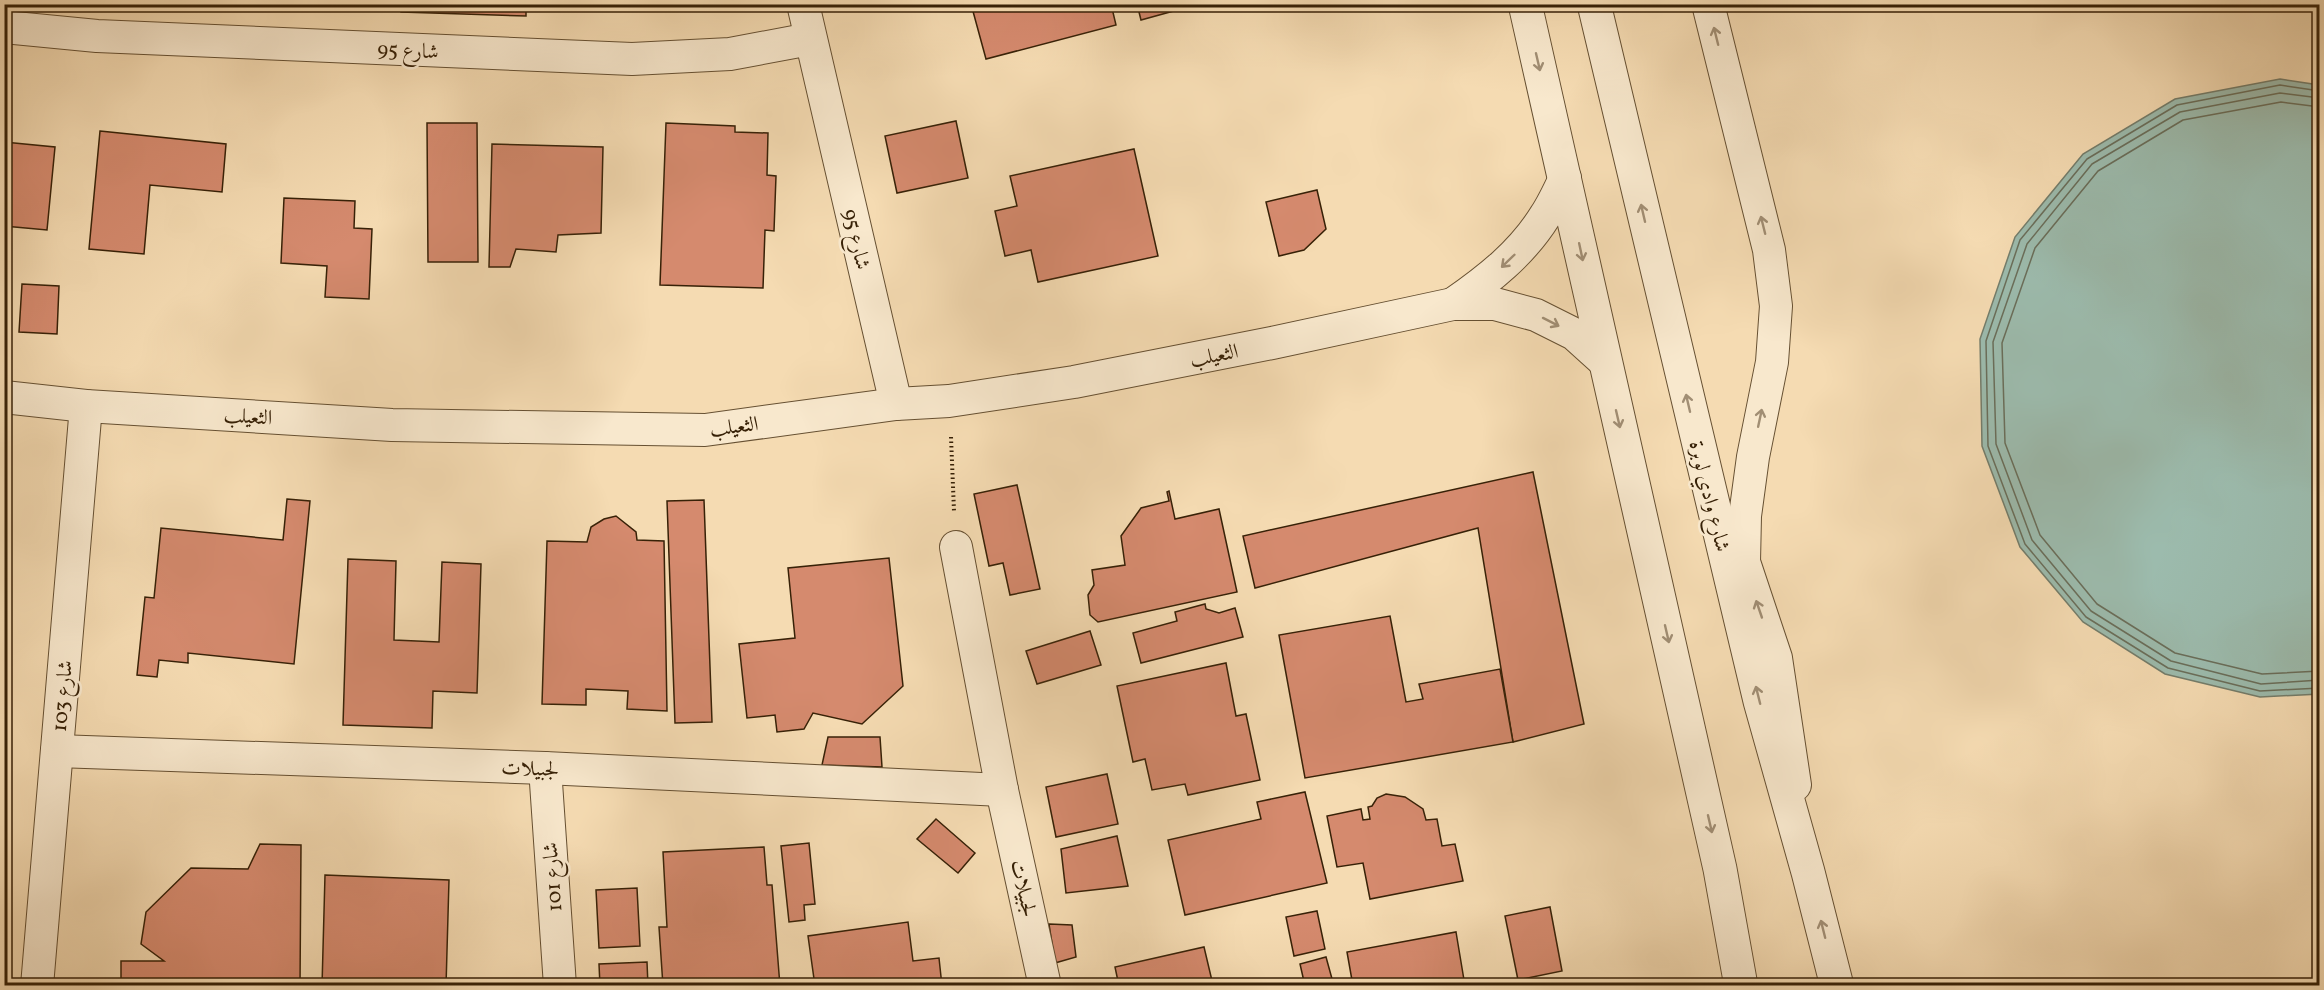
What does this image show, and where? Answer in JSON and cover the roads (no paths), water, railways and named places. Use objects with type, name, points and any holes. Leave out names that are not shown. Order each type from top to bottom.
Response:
[{"type":"street","name":"شارع 95","points":[[803,4],[897,405]]},
{"type":"street","points":[[1525,4],[1720,869],[1741,986]]},
{"type":"street","name":"شارع وادي لوبرة","points":[[1594,4],[1757,689],[1837,986]]},
{"type":"street","points":[[1708,4],[1768,250],[1776,306],[1772,362],[1753,457],[1746,507],[1744,562],[1776,658],[1808,872]]},
{"type":"street","name":"شارع 95","points":[[4,27],[97,36],[632,60],[730,54],[810,39]]},
{"type":"street","name":"الثعيلب","points":[[1453,304],[1488,280],[1519,250],[1545,216],[1565,178]]},
{"type":"street","name":"الثعيلب","points":[[4,397],[86,406],[392,425],[705,430],[1074,382],[1453,304],[1495,304],[1536,315],[1574,334],[1605,362]]},
{"type":"street","name":"شارع 103","points":[[37,986],[86,406]]},
{"type":"street","name":"لجبيلات","points":[[956,547],[1002,790],[1046,986]]},
{"type":"street","name":"لجبيلات","points":[[57,751],[545,768],[1002,790]]},
{"type":"street","name":"شارع 101","points":[[545,768],[560,986]]},
{"type":"street","points":[[1720,869],[1755,986]]},
{"type":"water","points":[[2280,79],[2319,85],[2320,694],[2260,697],[2165,674],[2083,622],[2020,547],[1982,446],[1980,339],[2015,237],[2083,154],[2175,99]]}]
